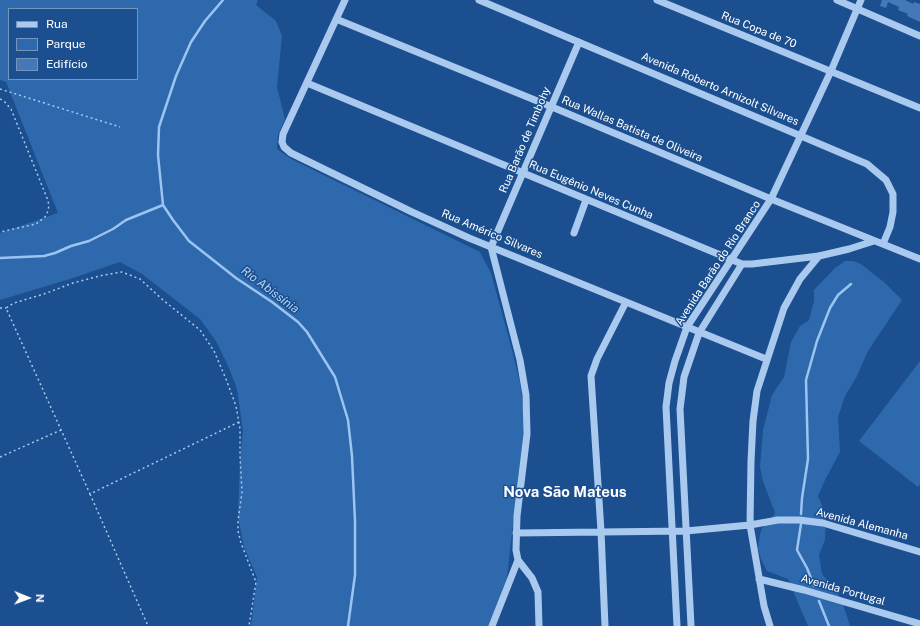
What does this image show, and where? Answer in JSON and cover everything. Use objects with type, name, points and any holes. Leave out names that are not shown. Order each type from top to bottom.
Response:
[{"type":"street","points":[[307,83],[345,0]]},
{"type":"street","name":"Avenida Roberto Arnizolt Silvares","points":[[479,0],[867,164],[886,180],[892,194],[893,212],[884,244]]},
{"type":"street","name":"Rua Copa de 70","points":[[657,0],[920,108]]},
{"type":"street","points":[[837,0],[920,36]]},
{"type":"street","name":"Avenida Barão do Rio Branco","points":[[677,626],[666,407],[669,383],[675,361],[688,327],[771,199],[831,71],[861,0]]},
{"type":"street","name":"Rua Wallas Batista de Oliveira","points":[[336,19],[920,259]]},
{"type":"street","name":"Rua Barão de Timbohy","points":[[491,247],[579,42]]},
{"type":"street","name":"Rua Américo Silvares","points":[[307,83],[283,134],[282,142],[284,147],[291,153],[412,212],[491,247],[766,359]]},
{"type":"street","name":"Rua Eugênio Neves Cunha","points":[[307,83],[742,264],[819,256],[874,241]]},
{"type":"street","points":[[574,233],[586,200]]},
{"type":"street","points":[[491,247],[520,360],[526,395],[527,434],[516,533],[516,550],[518,560],[532,578],[538,592],[539,626]]},
{"type":"street","points":[[770,626],[764,606],[750,525],[753,422],[757,391],[766,359],[784,308],[800,279],[819,256]]},
{"type":"street","name":"Avenida Barão do Rio Branco","points":[[691,626],[680,409],[684,377],[699,333],[742,264]]},
{"type":"street","points":[[605,626],[601,531],[591,376],[597,359],[626,302]]},
{"type":"street","points":[[666,407],[680,409]]},
{"type":"street","name":"Avenida Alemanha","points":[[516,533],[686,531],[750,525],[778,520],[799,520],[823,523],[920,552]]},
{"type":"street","points":[[492,626],[518,560]]},
{"type":"street","name":"Avenida Portugal","points":[[759,579],[804,590],[920,624]]},
{"type":"street","points":[[764,606],[764,626]]},
{"type":"path","points":[[0,89],[120,127]]},
{"type":"path","points":[[0,99],[4,101],[11,109],[49,205],[45,218],[36,224],[0,232]]},
{"type":"path","points":[[0,308],[6,308],[14,303],[44,294],[73,282],[122,272],[140,279],[200,330],[214,351],[226,379],[236,406],[239,422],[242,492],[238,531],[256,582],[249,626]]},
{"type":"path","points":[[6,308],[148,626]]},
{"type":"path","points":[[90,494],[239,422]]},
{"type":"path","points":[[0,457],[61,430]]},
{"type":"green space","points":[[0,0],[258,0],[256,5],[276,21],[282,36],[277,87],[285,119],[278,135],[277,149],[291,159],[480,252],[491,273],[520,383],[524,413],[523,436],[507,577],[489,626],[251,626],[257,577],[244,547],[238,517],[240,461],[243,431],[237,389],[216,341],[200,319],[142,274],[120,262],[0,300],[0,233],[58,213],[6,82],[0,80]]},
{"type":"green space","points":[[845,261],[853,261],[861,264],[885,283],[902,300],[868,351],[856,378],[845,396],[838,417],[840,452],[818,496],[826,515],[825,540],[819,555],[822,574],[841,598],[850,626],[808,626],[788,579],[767,571],[761,559],[758,548],[762,528],[768,523],[775,513],[763,481],[760,467],[763,430],[772,395],[784,377],[791,342],[800,326],[809,320],[814,301],[814,290],[835,268]]},
{"type":"green space","points":[[920,361],[920,484],[918,487],[859,441]]},
{"type":"building","points":[[882,0],[905,0],[913,4],[914,2],[920,4],[920,22],[907,16],[908,14],[898,10],[899,7],[888,2],[886,8],[880,6]]},
{"type":"waterway","name":"Rio Abissínia","points":[[223,0],[205,21],[191,42],[176,76],[159,127],[158,155],[163,205],[189,241],[236,278],[272,302],[298,322],[307,332],[335,377],[348,420],[352,456],[355,521],[355,575],[348,626]]},
{"type":"waterway","points":[[0,258],[44,256],[55,253],[71,246],[89,241],[113,229],[126,220],[163,205]]},
{"type":"waterway","points":[[801,514],[808,459],[806,380],[817,341],[830,308],[838,295],[851,284]]},
{"type":"waterway","points":[[801,524],[797,550],[807,568],[814,586]]},
{"type":"waterway","points":[[819,601],[829,626]]},
{"type":"district","name":"Nova São Mateus","points":[[565,492]]}]
